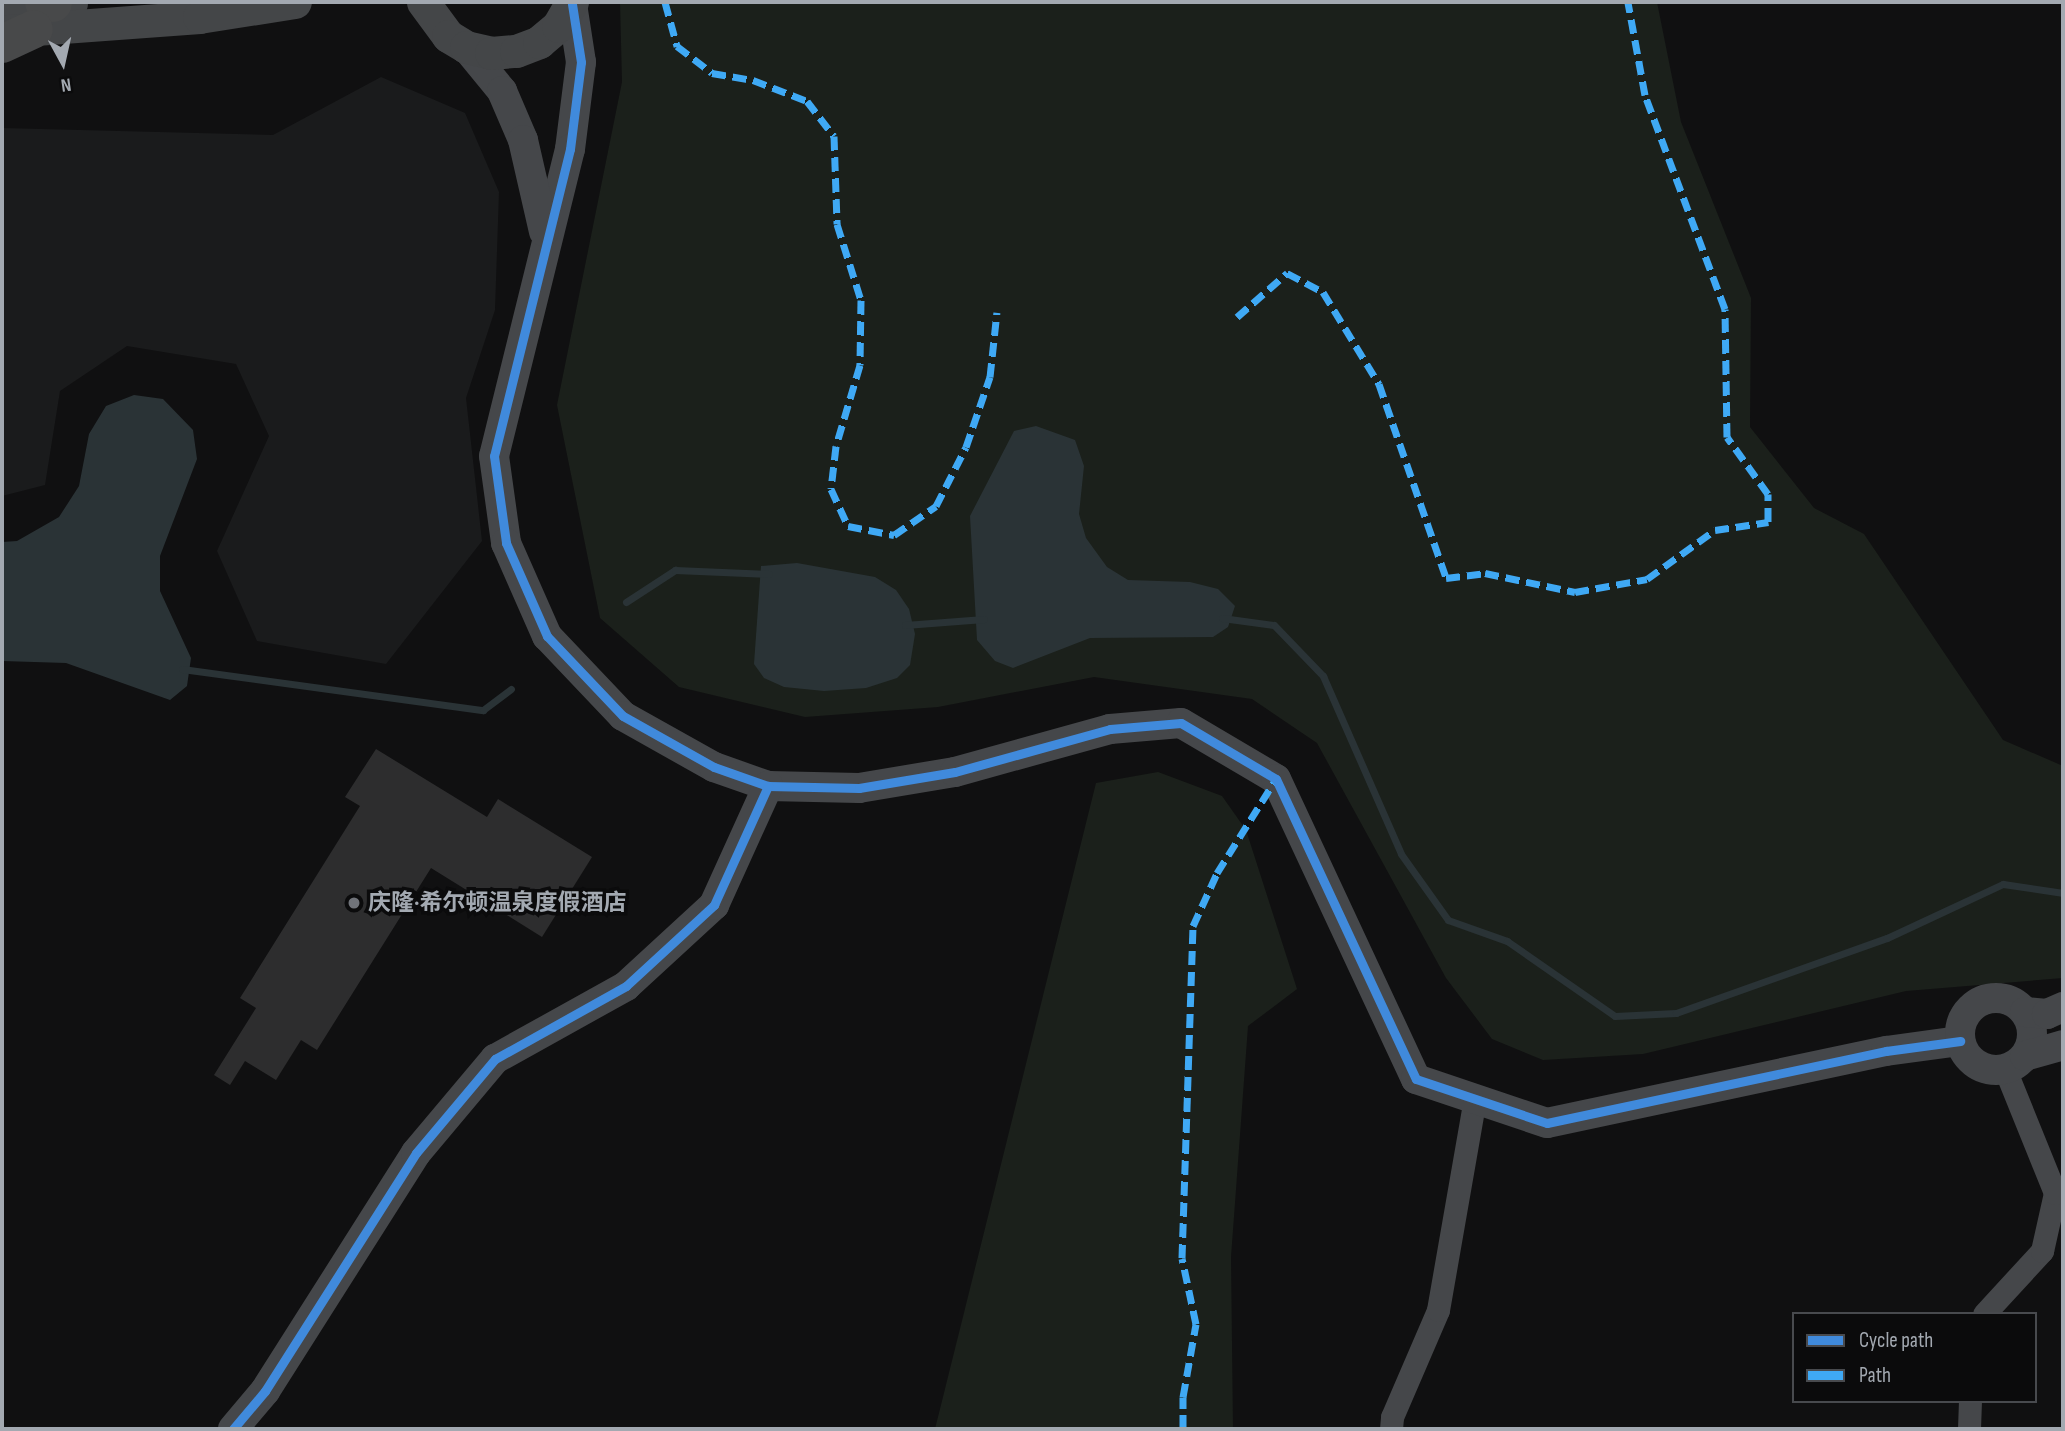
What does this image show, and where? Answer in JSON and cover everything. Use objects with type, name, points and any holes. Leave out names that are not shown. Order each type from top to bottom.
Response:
[{"type":"main road","points":[[27,22],[119,2]]},
{"type":"main road","points":[[2,3],[27,22],[199,17],[295,2]]},
{"type":"main road","points":[[423,2],[433,21],[466,47],[491,53],[516,51],[539,42],[558,26],[572,3]]},
{"type":"street","points":[[572,3],[581,62],[569,149],[545,236],[494,456],[506,543],[547,636],[622,716],[714,767],[768,786],[859,788],[955,772],[1110,729],[1181,723],[1276,779],[1416,1079],[1548,1123],[1886,1051],[1960,1041]]},
{"type":"street","points":[[466,47],[502,91],[523,140],[545,236]]},
{"type":"street","points":[[233,1429],[265,1391],[416,1153],[495,1059],[626,986],[714,905],[768,786]]},
{"type":"street","points":[[2063,1007],[2047,1014],[2025,1012],[2004,999],[1980,1001],[1963,1018],[1960,1041],[1971,1062],[1993,1070],[2063,1045]]},
{"type":"street","points":[[1986,1312],[2042,1251],[2059,1192],[2015,1063],[2032,1034],[2025,1012]]},
{"type":"street","points":[[1391,1429],[1392,1417],[1438,1310],[1475,1099]]},
{"type":"street","points":[[1969,1429],[1970,1403]]},
{"type":"shaded area","points":[[620,2],[1657,2],[1681,122],[1751,298],[1750,427],[1814,508],[1864,534],[2003,740],[2063,766],[2063,978],[1906,991],[1643,1054],[1543,1060],[1492,1039],[1446,978],[1317,743],[1252,699],[1094,677],[938,707],[805,717],[679,687],[600,618],[557,405],[622,82]]},
{"type":"shaded area","points":[[381,77],[465,113],[499,192],[495,310],[466,398],[482,541],[386,664],[257,641],[217,551],[269,436],[236,364],[127,346],[60,391],[45,485],[2,496],[2,128],[273,135]]},
{"type":"shaded area","points":[[134,395],[163,399],[193,430],[197,459],[160,556],[160,591],[191,658],[187,686],[170,700],[66,663],[2,661],[2,542],[17,541],[59,517],[79,486],[89,434],[106,406]]},
{"type":"shaded area","points":[[1036,426],[1075,440],[1084,466],[1079,514],[1086,538],[1107,567],[1128,580],[1190,582],[1218,589],[1235,606],[1228,627],[1213,637],[1090,638],[1013,668],[995,661],[977,640],[970,516],[1014,431]]},
{"type":"shaded area","points":[[797,563],[875,577],[896,590],[909,609],[915,634],[910,665],[897,678],[866,688],[824,691],[784,687],[764,678],[754,664],[761,566]]},
{"type":"shaded area","points":[[1158,772],[1222,796],[1246,830],[1297,989],[1248,1026],[1231,1257],[1233,1429],[935,1429],[1096,783]]},
{"type":"building","name":"庆隆·希尔顿温泉度假酒店","points":[[376,749],[487,817],[498,799],[592,857],[542,937],[431,868],[317,1050],[301,1040],[276,1080],[245,1061],[230,1085],[214,1075],[256,1008],[240,998],[360,806],[345,797]]},
{"type":"waterway","points":[[626,602],[675,570],[769,574]]},
{"type":"waterway","points":[[1222,618],[1274,625],[1323,676],[1401,854],[1448,920],[1507,941],[1615,1016],[1676,1013],[1887,938],[2003,884],[2063,893]]},
{"type":"waterway","points":[[905,625],[984,619]]},
{"type":"waterway","points":[[182,669],[483,710],[511,689]]},
{"type":"marked path","points":[[665,2],[677,46],[712,73],[753,80],[807,101],[834,136],[837,224],[861,300],[860,365],[836,446],[831,489],[848,526],[894,535],[936,506],[966,447],[990,377],[997,312]]},
{"type":"marked path","points":[[1237,317],[1287,273],[1323,292],[1379,384],[1446,578],[1485,573],[1575,592],[1647,579],[1715,530],[1768,522],[1768,494],[1727,437],[1725,309],[1645,95],[1628,2]]},
{"type":"marked path","points":[[1183,1429],[1183,1397],[1196,1324],[1182,1258],[1193,926],[1217,873],[1276,779]]},
{"type":"cycle path","points":[[572,4],[581,62],[570,149],[494,456],[506,543],[547,636],[623,716],[714,767],[768,786],[859,788],[955,772],[1110,729],[1181,723],[1276,779],[1416,1079],[1547,1123],[1886,1051],[1960,1041]]},
{"type":"cycle path","points":[[233,1429],[265,1391],[416,1153],[495,1059],[626,986],[714,905],[768,786]]},
{"type":"place","name":"庆隆·希尔顿温泉度假酒店","points":[[354,903]]}]
